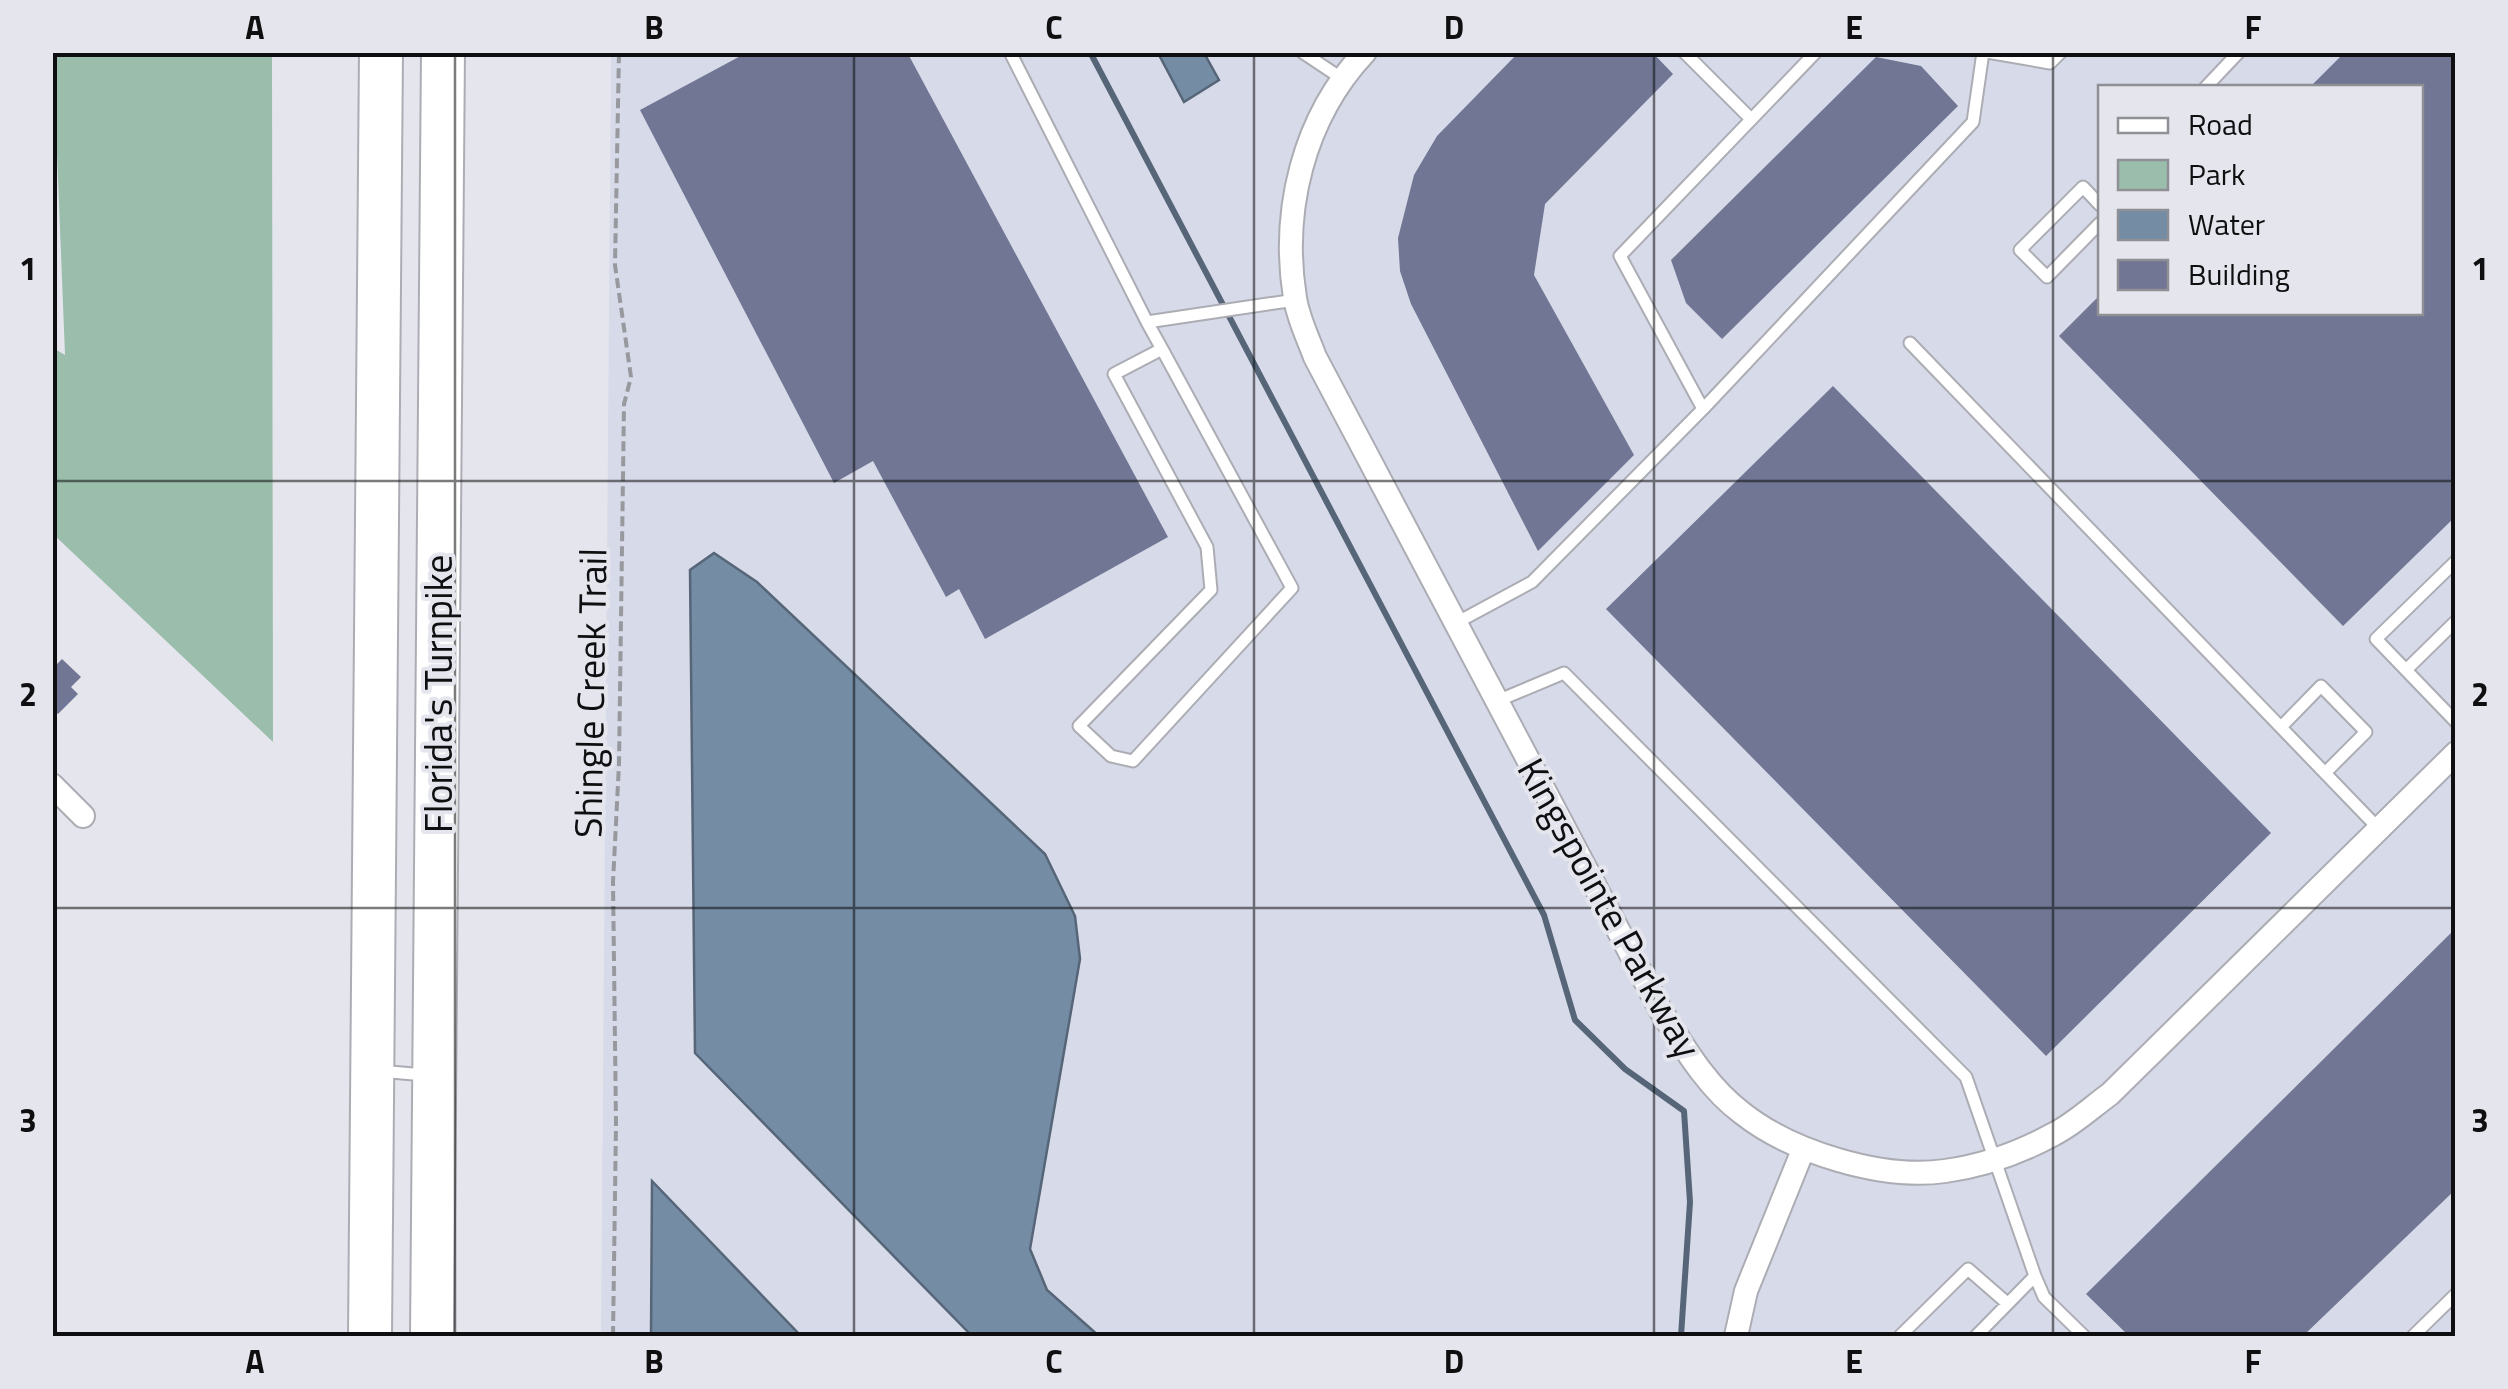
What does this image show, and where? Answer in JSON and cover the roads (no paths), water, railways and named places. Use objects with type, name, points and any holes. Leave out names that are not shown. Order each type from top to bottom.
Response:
[{"type":"highway","name":"Florida's Turnpike","points":[[370,1336],[381,52]]},
{"type":"highway","name":"Florida's Turnpike","points":[[432,1336],[444,52]]},
{"type":"street","name":"Kingspointe Parkway","points":[[1365,52],[1321,114],[1297,176],[1292,234],[1295,300],[1315,357],[1661,1011],[1699,1070],[1741,1113],[1802,1150],[1870,1168],[1942,1172],[1995,1160],[2057,1133],[2110,1094],[2456,753]]},
{"type":"street","points":[[52,786],[83,816]]},
{"type":"street","points":[[1736,1336],[1746,1291],[1802,1150]]},
{"type":"lane","points":[[1010,52],[1148,322],[1292,588],[1133,761],[1111,756],[1079,726],[1211,590],[1206,546],[1114,374],[1162,348]]},
{"type":"lane","points":[[1302,52],[1344,80]]},
{"type":"lane","points":[[1684,52],[1752,120]]},
{"type":"lane","points":[[1703,409],[1620,256],[1816,52]]},
{"type":"lane","points":[[1456,624],[1532,582],[1703,409],[1973,122],[1985,52],[2050,64],[2061,52]]},
{"type":"lane","points":[[2208,85],[2239,52]]},
{"type":"lane","points":[[2098,199],[2083,187],[2020,250],[2047,277],[2098,225]]},
{"type":"lane","points":[[1148,322],[1295,300]]},
{"type":"lane","points":[[1910,344],[2378,829]]},
{"type":"lane","points":[[2456,561],[2376,639],[2456,722]]},
{"type":"lane","points":[[2406,670],[2456,622]]},
{"type":"lane","points":[[1497,701],[1564,673],[1966,1077],[2044,1297],[2084,1336]]},
{"type":"lane","points":[[2280,728],[2322,686],[2366,732],[2325,773]]},
{"type":"lane","points":[[372,1071],[435,1076]]},
{"type":"lane","points":[[1900,1336],[1968,1269],[2008,1303]]},
{"type":"lane","points":[[1976,1336],[2035,1276]]},
{"type":"lane","points":[[2413,1336],[2456,1294]]},
{"type":"water","points":[[1158,53],[1204,53],[1219,80],[1184,102]]},
{"type":"water","points":[[714,553],[757,582],[1045,854],[1075,916],[1080,959],[1030,1249],[1047,1290],[1099,1336],[972,1336],[695,1053],[690,570]]},
{"type":"water","points":[[652,1181],[801,1336],[651,1336]]},
{"type":"waterway","points":[[1090,52],[1544,915],[1575,1020],[1625,1069],[1684,1111],[1690,1202],[1681,1336]]}]
